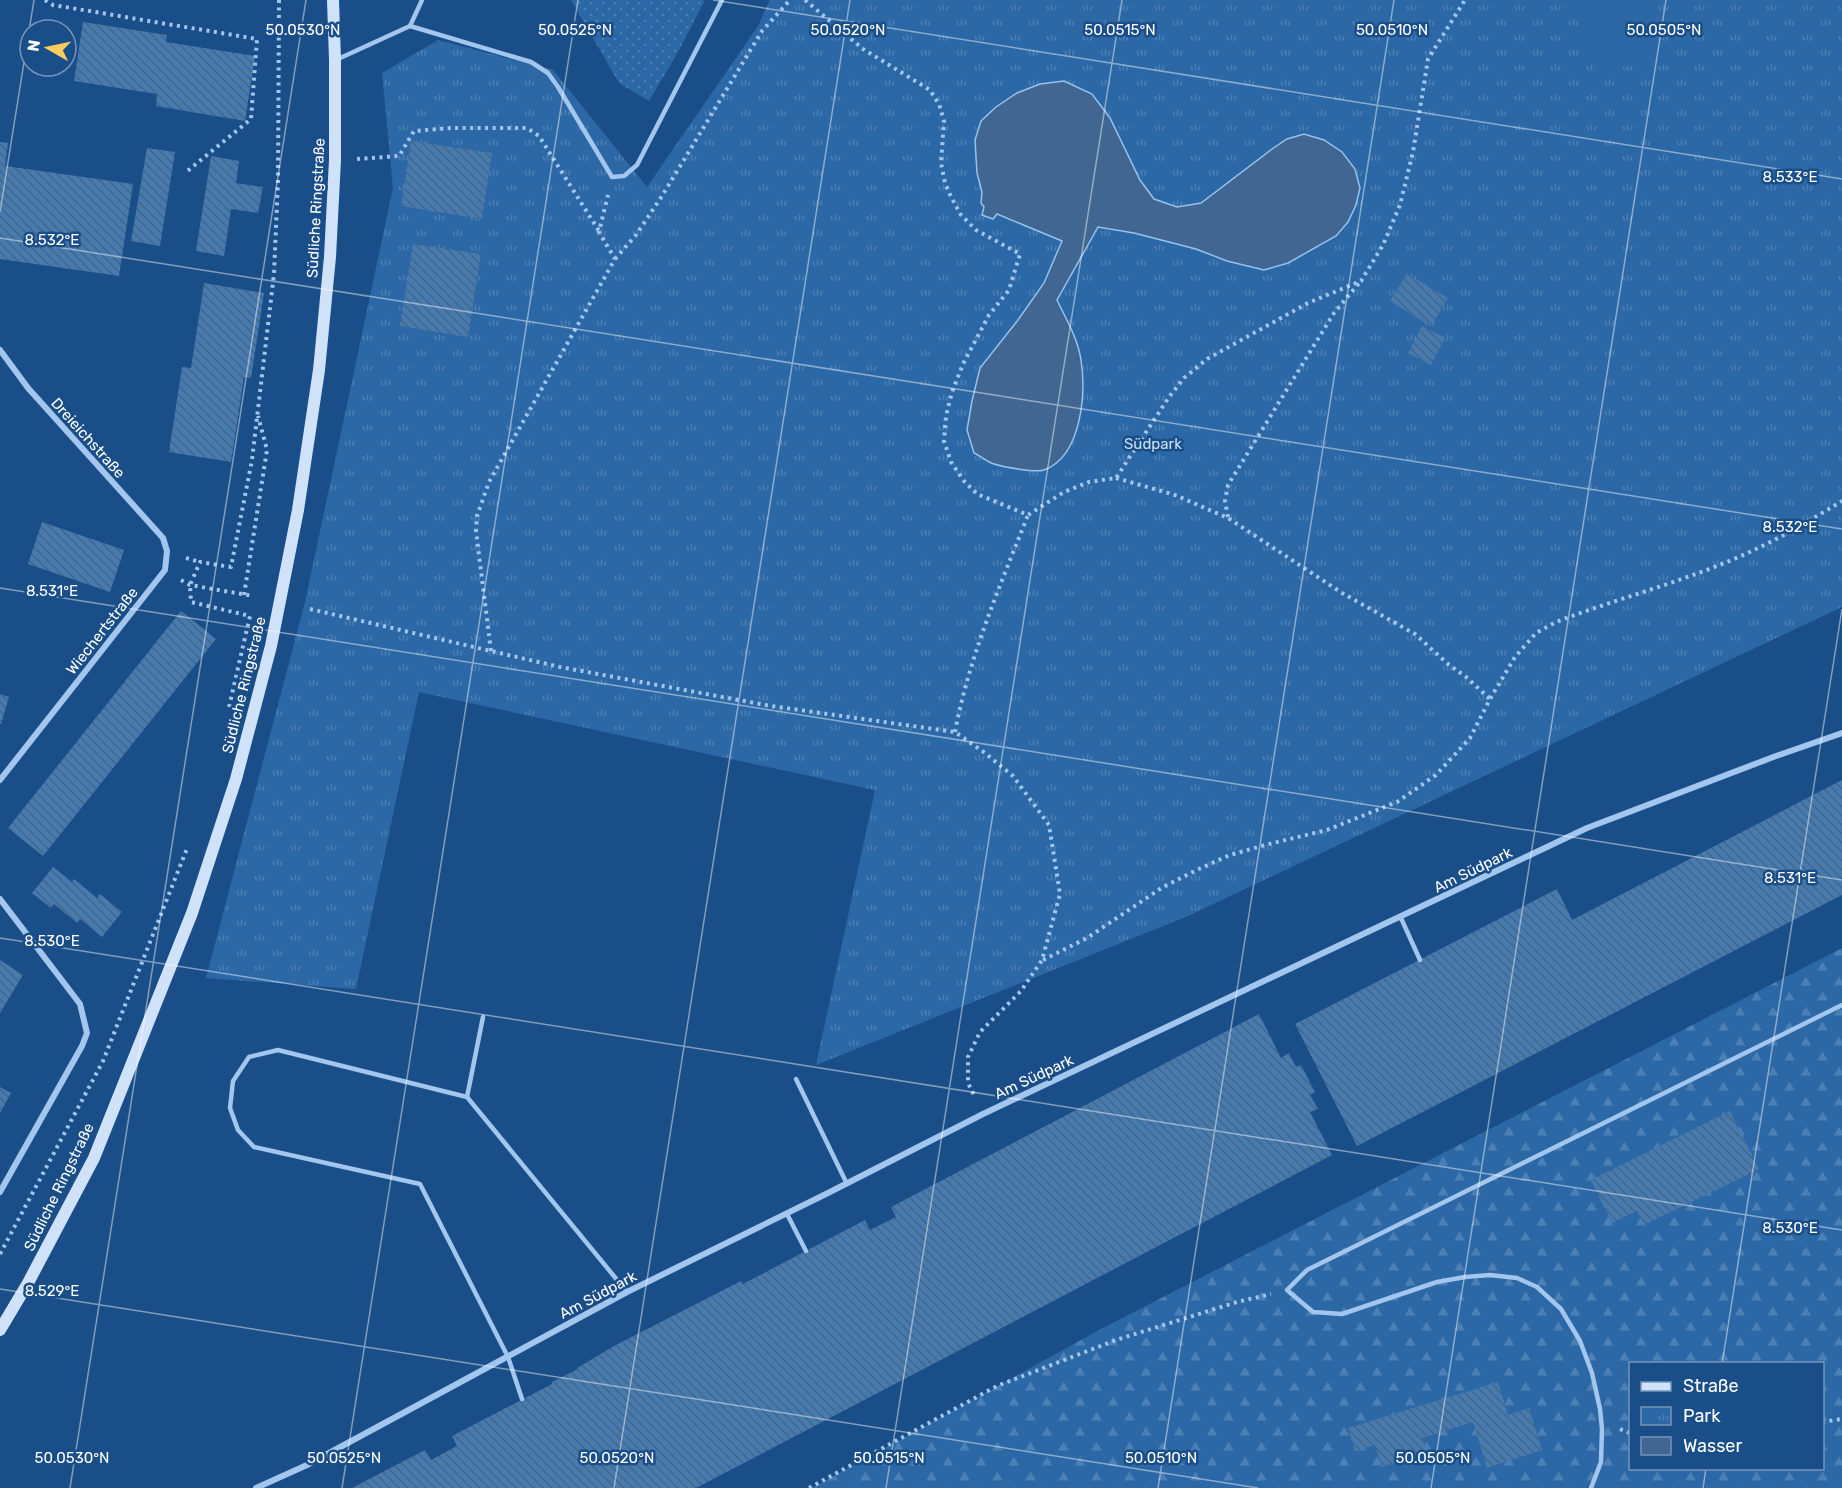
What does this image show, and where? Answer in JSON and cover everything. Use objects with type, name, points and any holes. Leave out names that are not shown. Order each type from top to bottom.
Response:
[{"type":"main road","name":"Südliche Ringstraße","points":[[0,1330],[28,1283],[94,1158],[192,913],[236,779],[272,646],[298,510],[319,370],[330,257],[335,160],[333,0]]},
{"type":"street","name":"Dreieichstraße","points":[[0,351],[28,388],[163,538]]},
{"type":"street","name":"Wiechertstraße","points":[[0,780],[165,570],[167,551],[163,538]]},
{"type":"street","name":"Am Südpark","points":[[256,1488],[307,1465],[627,1292],[847,1184],[982,1114],[1401,918],[1587,828],[1842,733]]},
{"type":"street","points":[[0,899],[80,1004],[87,1033],[82,1046],[0,1191]]},
{"type":"lane","points":[[335,60],[410,26],[422,0]]},
{"type":"lane","points":[[410,26],[531,62],[548,73],[612,177],[624,176],[637,165],[722,0]]},
{"type":"lane","points":[[1401,918],[1420,960]]},
{"type":"lane","points":[[1591,1488],[1601,1462],[1602,1429],[1592,1373],[1580,1341],[1561,1309],[1537,1287],[1517,1278],[1490,1275],[1465,1276],[1437,1282],[1342,1314],[1313,1312],[1287,1290],[1307,1270],[1842,1005]]},
{"type":"lane","points":[[467,1097],[483,1017]]},
{"type":"lane","points":[[522,1399],[508,1357],[420,1184],[254,1147],[238,1130],[230,1108],[233,1081],[249,1057],[278,1050],[467,1097],[627,1292]]},
{"type":"lane","points":[[796,1079],[847,1184]]},
{"type":"lane","points":[[787,1214],[806,1251]]},
{"type":"path","points":[[45,0],[53,5],[257,39],[251,119],[185,172]]},
{"type":"path","points":[[228,709],[250,616],[191,603],[190,585],[200,562],[231,567],[252,460],[274,274],[278,181],[279,0]]},
{"type":"path","points":[[490,651],[476,531],[477,516],[489,482],[615,259],[636,235],[662,196],[762,31],[790,0]]},
{"type":"path","points":[[805,0],[863,49],[930,90],[939,104],[944,121],[941,163],[945,183],[951,197],[961,215],[976,230],[1020,254],[1009,290],[989,315],[963,364],[946,417],[945,441],[951,462],[964,481],[977,494],[1028,515]]},
{"type":"path","points":[[1228,518],[1225,501],[1228,485],[1334,313],[1360,281],[1383,245],[1400,205],[1413,152],[1428,59],[1465,0]]},
{"type":"path","points":[[335,160],[399,156],[414,131],[451,128],[527,128],[539,136],[615,259]]},
{"type":"path","points":[[599,232],[612,177]]},
{"type":"path","points":[[1116,478],[1169,397],[1184,378],[1207,359],[1308,303],[1360,281]]},
{"type":"path","points":[[244,595],[267,450],[258,414]]},
{"type":"path","points":[[955,732],[961,700],[983,629],[1028,515],[1064,492],[1089,482],[1116,478],[1175,495],[1228,518],[1342,593],[1415,634],[1490,699]]},
{"type":"path","points":[[1042,960],[1087,938],[1163,887],[1230,855],[1327,830],[1397,802],[1436,776],[1470,738],[1515,657],[1536,633],[1572,616],[1694,574],[1753,550],[1842,501]]},
{"type":"path","points":[[198,587],[253,596]]},
{"type":"path","points":[[310,609],[560,667],[771,706],[955,732],[985,753],[1013,776],[1049,825],[1060,894],[1042,960],[1021,991],[980,1032],[968,1057],[968,1083],[982,1114]]},
{"type":"path","points":[[0,1254],[103,1061],[188,845]]},
{"type":"path","points":[[809,1488],[997,1386],[1116,1340],[1238,1302],[1287,1290]]},
{"type":"path","points":[[1824,1422],[1842,1419]]},
{"type":"green space","points":[[571,0],[705,0],[649,101],[619,83]]},
{"type":"green space","name":"Südpark","points":[[770,0],[1842,0],[1842,607],[1188,916],[816,1065],[875,790],[419,692],[356,989],[206,978],[305,602],[393,188],[382,73],[438,40],[553,70],[647,187],[758,26]]},
{"type":"green space","points":[[1573,0],[1645,0],[1662,55],[1597,75]]},
{"type":"green space","points":[[1842,948],[1842,1488],[812,1488],[1101,1329]]},
{"type":"water","points":[[1064,81],[1092,94],[1110,118],[1140,180],[1154,199],[1177,207],[1201,203],[1272,149],[1287,139],[1304,134],[1324,140],[1342,152],[1355,169],[1360,188],[1356,205],[1348,222],[1336,236],[1288,263],[1264,270],[1227,261],[1196,249],[1134,233],[1098,227],[1057,300],[1074,337],[1081,360],[1083,389],[1079,422],[1067,452],[1057,463],[1040,471],[1027,470],[994,464],[974,453],[967,430],[980,368],[1044,283],[1062,241],[997,214],[993,219],[982,215],[984,207],[981,203],[982,192],[977,173],[975,140],[981,121],[996,107],[1017,93],[1040,84]]},
{"type":"building","points":[[83,22],[167,35],[166,42],[255,56],[245,121],[156,106],[157,94],[74,81],[74,78],[78,78],[78,55]]},
{"type":"building","points":[[411,141],[492,153],[482,219],[401,206]]},
{"type":"building","points":[[0,142],[8,143],[5,166],[133,184],[119,276],[0,259]]},
{"type":"building","points":[[147,148],[175,152],[160,246],[131,241]]},
{"type":"building","points":[[211,156],[239,161],[236,183],[263,187],[258,213],[231,209],[224,256],[196,251]]},
{"type":"building","points":[[413,244],[481,254],[468,337],[400,326]]},
{"type":"building","points":[[1407,274],[1448,298],[1431,326],[1390,301]]},
{"type":"building","points":[[204,283],[264,293],[251,378],[244,377],[231,462],[169,452],[182,367],[191,368]]},
{"type":"building","points":[[1422,326],[1445,338],[1431,365],[1408,353]]},
{"type":"building","points":[[42,522],[124,550],[110,592],[28,564]]},
{"type":"building","points":[[181,611],[216,639],[43,856],[8,828]]},
{"type":"building","points":[[0,694],[9,697],[1,724],[0,724]]},
{"type":"building","points":[[1842,780],[1842,895],[1357,1146],[1295,1024],[1557,889],[1572,920]]},
{"type":"building","points":[[53,867],[72,882],[74,879],[97,898],[100,894],[122,912],[102,937],[80,919],[77,923],[54,904],[51,908],[32,893]]},
{"type":"building","points":[[0,960],[23,975],[0,1013]]},
{"type":"building","points":[[1259,1014],[1281,1058],[1289,1053],[1296,1067],[1301,1065],[1315,1092],[1310,1095],[1318,1109],[1310,1112],[1332,1155],[696,1488],[352,1488],[425,1450],[431,1460],[457,1446],[452,1436],[552,1384],[614,1346],[741,1281],[743,1284],[865,1220],[870,1230],[896,1217],[891,1207]]},
{"type":"building","points":[[0,1087],[11,1093],[0,1113]]},
{"type":"building","points":[[1730,1111],[1759,1169],[1644,1225],[1637,1211],[1612,1223],[1591,1180]]},
{"type":"building","points":[[1498,1382],[1508,1415],[1529,1408],[1542,1450],[1487,1468],[1473,1422],[1422,1438],[1427,1453],[1382,1467],[1375,1445],[1355,1451],[1348,1428]]}]
